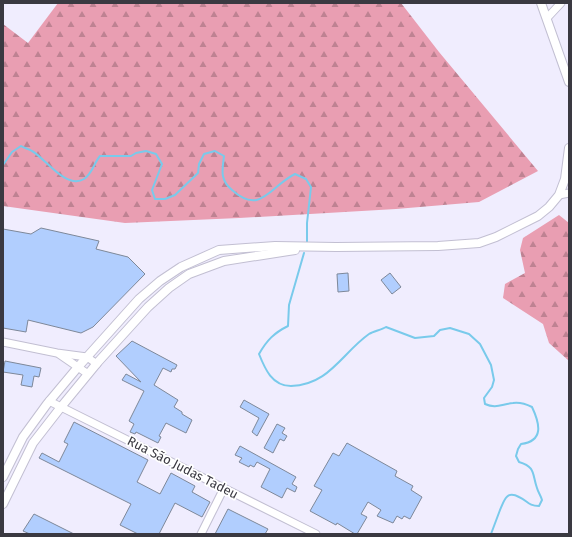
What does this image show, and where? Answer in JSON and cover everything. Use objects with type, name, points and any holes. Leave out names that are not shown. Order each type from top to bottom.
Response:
[{"type":"main road","points":[[541,3],[569,82]]},
{"type":"main road","points":[[3,477],[23,437],[49,401],[139,299],[160,281],[181,267],[219,250],[275,246],[430,246],[479,243],[496,238],[538,216],[549,207],[567,181],[569,148]]},
{"type":"main road","points":[[3,504],[33,443],[88,374],[148,307],[169,288],[189,274],[224,261],[278,254],[308,247]]},
{"type":"main road","points":[[219,250],[224,261]]},
{"type":"main road","points":[[23,437],[33,443]]},
{"type":"street","points":[[547,18],[561,3]]},
{"type":"street","points":[[558,195],[569,194]]},
{"type":"street","points":[[3,342],[57,353],[88,357],[97,364]]},
{"type":"street","points":[[57,353],[88,374]]},
{"type":"street","name":"Rua São Judas Tadeu","points":[[49,401],[316,534]]},
{"type":"street","points":[[201,534],[224,488]]},
{"type":"green space","points":[[58,3],[401,3],[439,52],[538,171],[479,202],[396,209],[125,223],[3,206],[3,24],[28,43]]},
{"type":"green space","points":[[559,215],[569,223],[569,361],[549,343],[543,324],[503,298],[505,284],[525,273],[520,250],[523,238]]},
{"type":"building","points":[[41,228],[99,241],[96,249],[128,257],[145,274],[93,327],[81,333],[28,320],[26,332],[3,328],[3,229],[31,234]]},
{"type":"building","points":[[348,273],[349,291],[338,292],[337,274]]},
{"type":"building","points":[[390,273],[401,287],[392,294],[381,280]]},
{"type":"building","points":[[132,341],[177,365],[171,372],[163,368],[154,385],[178,400],[174,407],[192,420],[186,433],[166,423],[159,436],[161,437],[158,443],[136,432],[135,434],[130,432],[134,424],[129,421],[144,391],[122,380],[126,374],[141,382],[116,356]]},
{"type":"building","points":[[5,361],[41,368],[39,377],[34,376],[32,387],[21,385],[23,375],[3,372]]},
{"type":"building","points":[[244,400],[269,414],[257,436],[252,432],[259,418],[240,407]]},
{"type":"building","points":[[74,422],[148,460],[137,482],[160,494],[171,473],[195,486],[192,492],[210,502],[202,517],[175,503],[159,534],[138,534],[120,525],[131,504],[39,458],[42,453],[59,462],[68,444],[64,442]]},
{"type":"building","points":[[277,424],[285,428],[282,433],[287,436],[284,441],[280,439],[273,453],[264,448]]},
{"type":"building","points":[[347,443],[397,471],[395,476],[413,486],[411,490],[422,497],[410,519],[404,516],[402,519],[397,516],[393,523],[377,516],[381,510],[368,502],[361,514],[367,517],[357,534],[355,534],[337,523],[336,525],[310,511],[322,490],[314,486],[333,453],[339,456]]},
{"type":"building","points":[[240,446],[296,477],[292,484],[297,487],[295,492],[287,488],[282,498],[261,487],[270,469],[257,462],[254,467],[250,465],[249,467],[239,462],[242,458],[235,455]]},
{"type":"building","points":[[228,509],[268,529],[265,534],[215,534]]},
{"type":"building","points":[[34,514],[74,534],[30,534],[23,531]]},
{"type":"waterway","points":[[3,165],[12,152],[21,146],[31,150],[63,177],[77,181],[87,177],[100,156],[131,156],[136,153],[146,151],[156,154],[162,164],[152,190],[155,199],[165,199],[175,195],[198,173],[199,164],[204,154],[215,151],[224,156],[222,171],[225,183],[242,197],[251,200],[258,200],[265,196],[286,179],[295,174],[306,179],[311,187],[307,223],[307,242]]},
{"type":"waterway","points":[[304,253],[289,305],[288,326],[271,337],[259,354],[267,371],[274,380],[284,385],[291,386],[304,384],[315,380],[334,367],[369,334],[386,327],[415,338],[434,336],[440,330],[450,328],[469,334],[480,344],[491,365],[494,380],[492,387],[484,398],[485,404],[496,406],[518,403],[532,407],[538,425],[537,435],[534,439],[521,444],[516,456],[519,462],[531,469],[534,475],[537,490],[542,500],[539,506],[535,506],[515,495],[508,496],[503,503],[491,534]]}]
